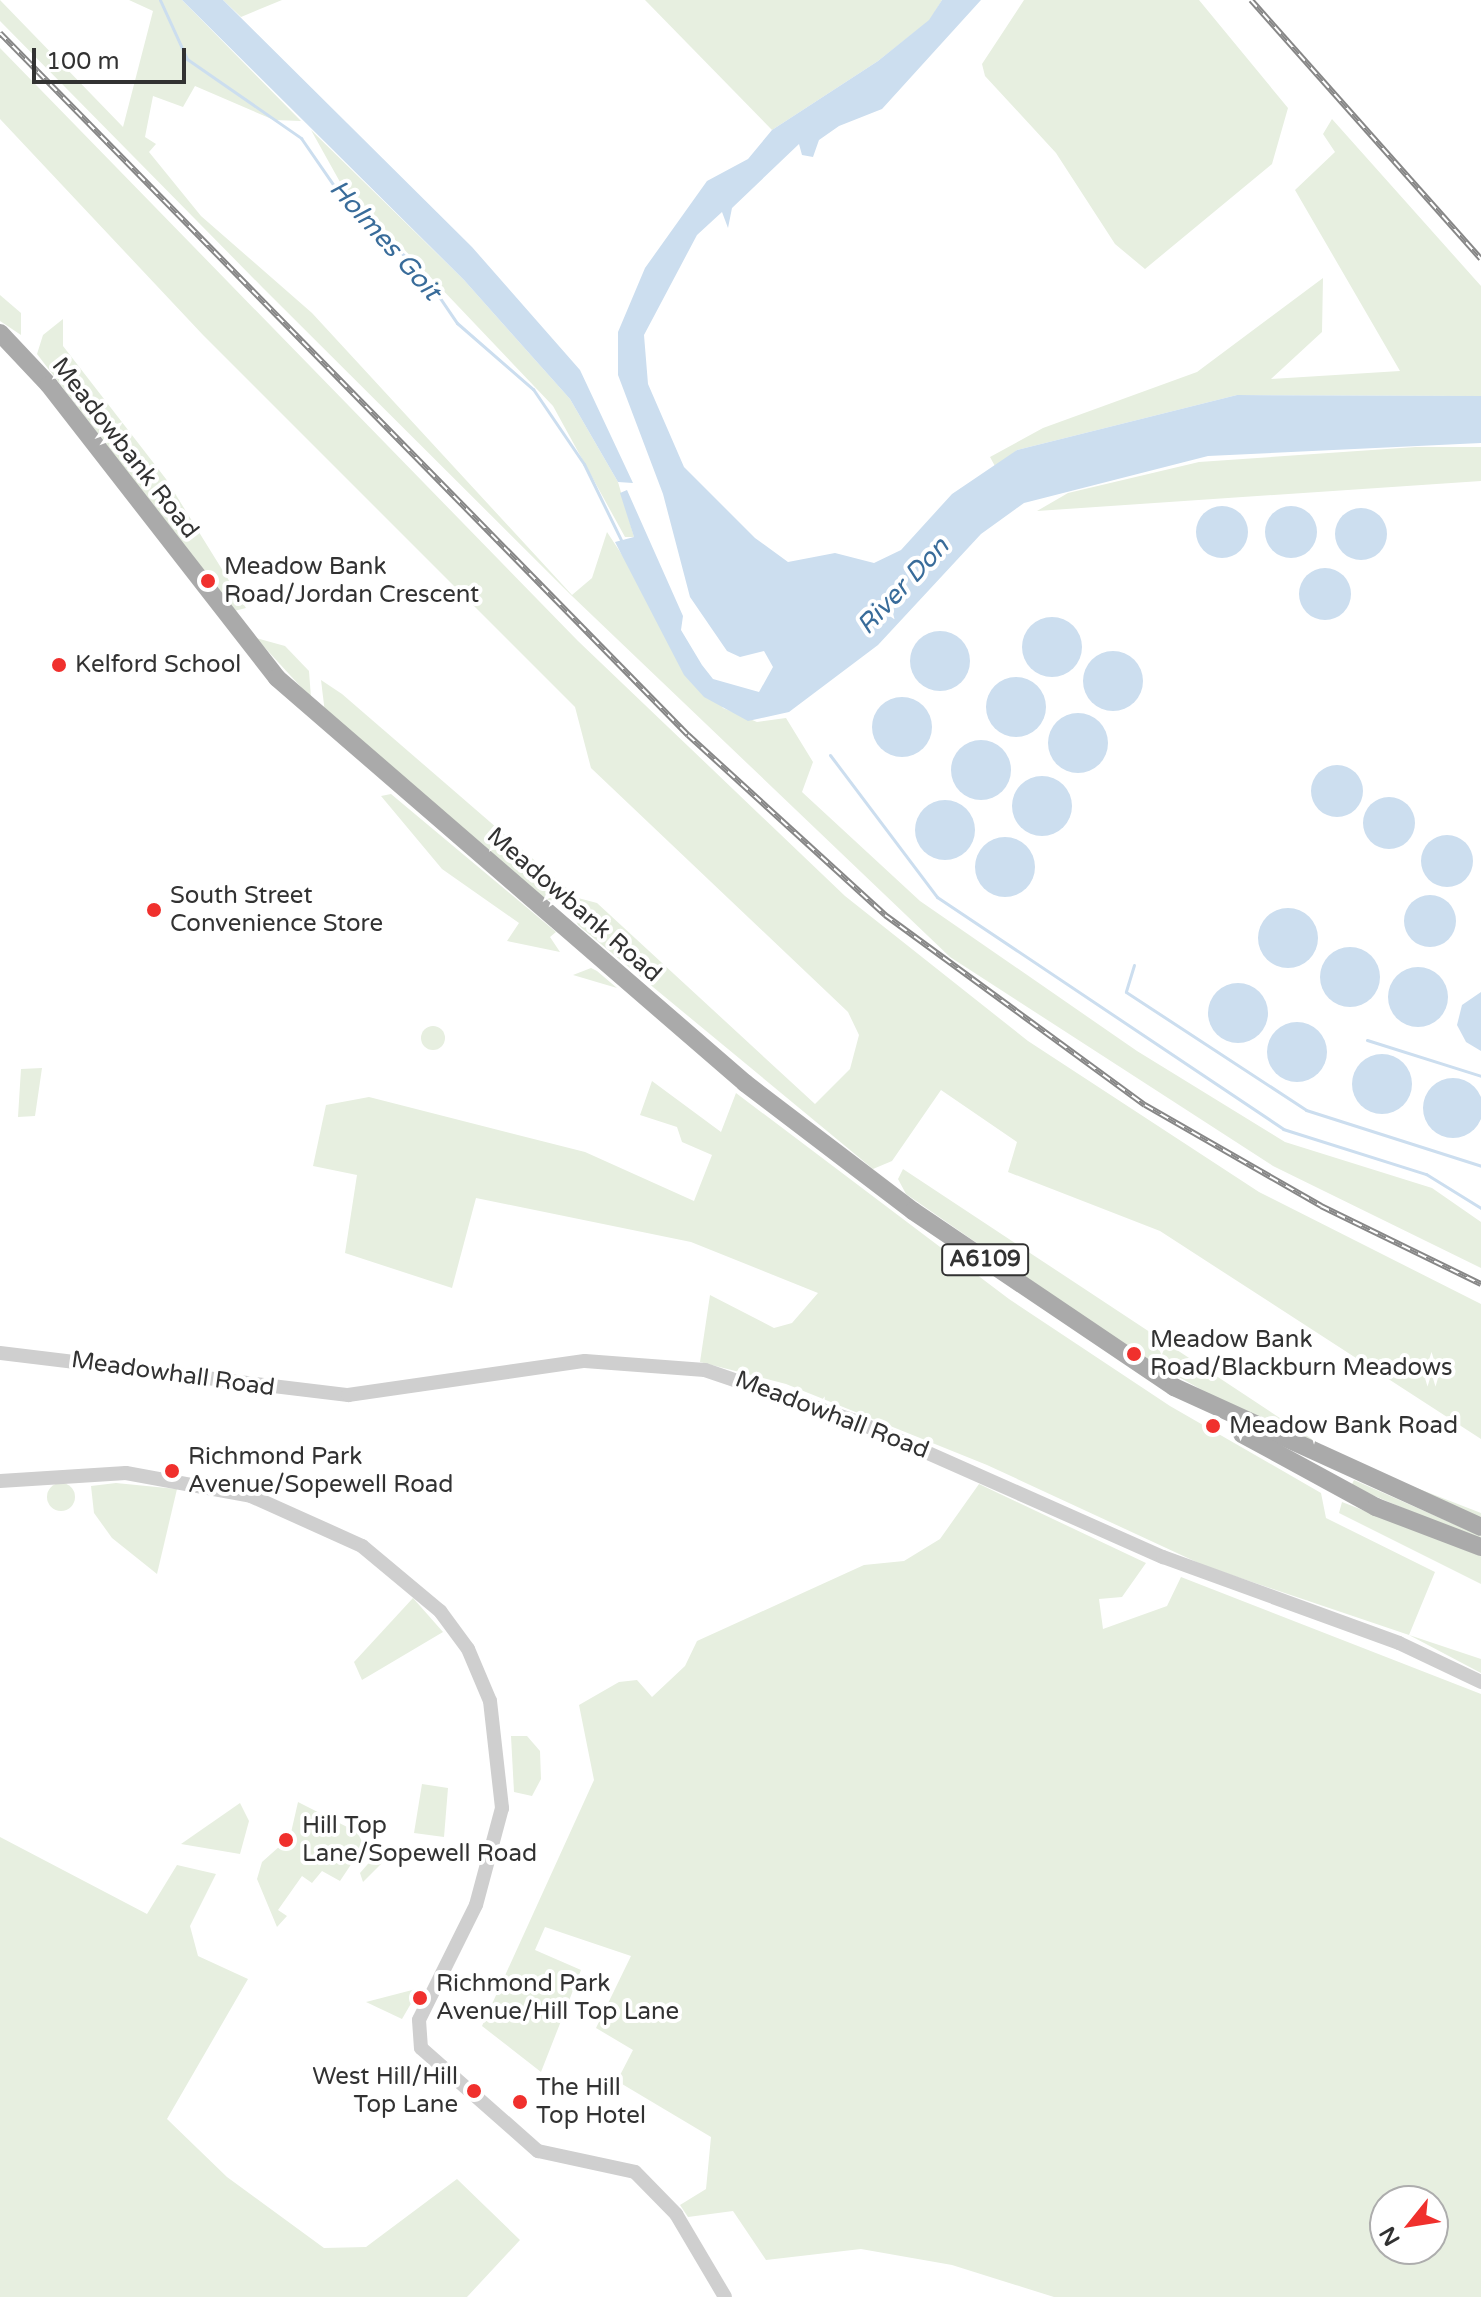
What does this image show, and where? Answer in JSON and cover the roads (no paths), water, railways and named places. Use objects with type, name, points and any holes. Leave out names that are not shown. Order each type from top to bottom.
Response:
[{"type":"main road","name":"Meadowbank Road","points":[[0,333],[49,385],[248,646],[304,705],[745,1083],[913,1211],[1213,1408]]},
{"type":"main road","name":"A6109","points":[[1213,1408],[1481,1527]]},
{"type":"main road","name":"A6109","points":[[1213,1408],[1244,1435],[1343,1490],[1481,1547]]},
{"type":"street","name":"Meadowhall Road","points":[[0,1353],[348,1395],[585,1361],[705,1370],[858,1422],[1163,1557],[1399,1643],[1481,1682]]},
{"type":"street","points":[[0,1481],[126,1473],[262,1500],[385,1561],[456,1630],[490,1701],[502,1808],[484,1884],[417,2030],[431,2064],[538,2151],[642,2178],[676,2214],[725,2297]]},
{"type":"water","points":[[182,0],[223,0],[472,247],[580,370],[633,483],[618,482],[570,399],[464,280]]},
{"type":"water","name":"River Don","points":[[942,0],[981,0],[882,109],[839,126],[819,140],[813,157],[802,155],[799,144],[732,208],[728,228],[722,212],[697,235],[644,335],[648,384],[684,467],[755,538],[788,562],[835,553],[874,563],[901,550],[952,494],[1017,450],[1237,395],[1481,396],[1481,443],[1208,456],[1024,503],[981,534],[878,645],[789,712],[748,721],[704,697],[684,675],[615,542],[634,537],[620,493],[627,490],[683,616],[681,630],[702,665],[713,679],[759,692],[773,667],[764,651],[740,657],[727,651],[690,597],[663,494],[618,375],[618,332],[645,268],[707,181],[748,159],[772,130],[878,61],[929,20]]},
{"type":"water","points":[[1222,506],[1240,514],[1248,532],[1240,550],[1222,558],[1204,550],[1196,532],[1204,514]]},
{"type":"water","points":[[1291,506],[1309,514],[1317,532],[1309,550],[1291,558],[1273,550],[1265,532],[1273,514]]},
{"type":"water","points":[[1361,508],[1379,516],[1387,534],[1379,552],[1361,560],[1343,552],[1335,534],[1343,516]]},
{"type":"water","points":[[1325,568],[1343,576],[1351,594],[1343,612],[1325,620],[1307,612],[1299,594],[1307,576]]},
{"type":"water","points":[[1052,617],[1064,619],[1073,626],[1080,635],[1080,659],[1073,668],[1064,675],[1052,677],[1040,675],[1031,668],[1024,659],[1022,647],[1024,635],[1031,626],[1040,619]]},
{"type":"water","points":[[940,631],[952,633],[961,640],[968,649],[968,673],[961,682],[952,689],[940,691],[928,689],[919,682],[912,673],[910,661],[912,649],[919,640],[928,633]]},
{"type":"water","points":[[1113,651],[1125,653],[1134,660],[1141,669],[1141,693],[1134,702],[1125,709],[1113,711],[1101,709],[1092,702],[1085,693],[1083,681],[1085,669],[1092,660],[1101,653]]},
{"type":"water","points":[[1016,677],[1028,679],[1037,686],[1044,695],[1044,719],[1037,728],[1028,735],[1016,737],[1004,735],[995,728],[988,719],[986,707],[988,695],[995,686],[1004,679]]},
{"type":"water","points":[[902,697],[914,699],[923,706],[930,715],[930,739],[923,748],[914,755],[902,757],[890,755],[881,748],[874,739],[872,727],[874,715],[881,706],[890,699]]},
{"type":"water","points":[[1078,713],[1090,715],[1099,722],[1106,731],[1106,755],[1099,764],[1090,771],[1078,773],[1066,771],[1057,764],[1050,755],[1048,743],[1050,731],[1057,722],[1066,715]]},
{"type":"water","points":[[981,740],[993,742],[1002,749],[1009,758],[1009,782],[1002,791],[993,798],[981,800],[969,798],[960,791],[953,782],[951,770],[953,758],[960,749],[969,742]]},
{"type":"water","points":[[1337,765],[1355,773],[1363,791],[1355,809],[1337,817],[1319,809],[1311,791],[1319,773]]},
{"type":"water","points":[[1042,776],[1054,778],[1063,785],[1070,794],[1070,818],[1063,827],[1054,834],[1042,836],[1030,834],[1021,827],[1014,818],[1012,806],[1014,794],[1021,785],[1030,778]]},
{"type":"water","points":[[1389,797],[1407,805],[1415,823],[1407,841],[1389,849],[1371,841],[1363,823],[1371,805]]},
{"type":"water","points":[[945,800],[957,802],[966,809],[973,818],[973,842],[966,851],[957,858],[945,860],[933,858],[924,851],[917,842],[915,830],[917,818],[924,809],[933,802]]},
{"type":"water","points":[[1447,835],[1465,843],[1473,861],[1465,879],[1447,887],[1429,879],[1421,861],[1429,843]]},
{"type":"water","points":[[1005,837],[1017,839],[1026,846],[1033,855],[1033,879],[1026,888],[1017,895],[1005,897],[993,895],[984,888],[977,879],[975,867],[977,855],[984,846],[993,839]]},
{"type":"water","points":[[1430,895],[1448,903],[1456,921],[1448,939],[1430,947],[1412,939],[1404,921],[1412,903]]},
{"type":"water","points":[[1288,908],[1300,910],[1309,917],[1316,926],[1316,950],[1309,959],[1300,966],[1288,968],[1276,966],[1267,959],[1260,950],[1258,938],[1260,926],[1267,917],[1276,910]]},
{"type":"water","points":[[1350,947],[1362,949],[1371,956],[1378,965],[1378,989],[1371,998],[1362,1005],[1350,1007],[1338,1005],[1329,998],[1322,989],[1320,977],[1322,965],[1329,956],[1338,949]]},
{"type":"water","points":[[1418,967],[1430,969],[1439,976],[1446,985],[1446,1009],[1439,1018],[1430,1025],[1418,1027],[1406,1025],[1397,1018],[1390,1009],[1388,997],[1390,985],[1397,976],[1406,969]]},
{"type":"water","points":[[1238,983],[1250,985],[1259,992],[1266,1001],[1266,1025],[1259,1034],[1250,1041],[1238,1043],[1226,1041],[1217,1034],[1210,1025],[1208,1013],[1210,1001],[1217,992],[1226,985]]},
{"type":"water","points":[[1481,992],[1481,1051],[1466,1042],[1457,1025],[1462,1005]]},
{"type":"water","points":[[1297,1022],[1309,1024],[1318,1031],[1325,1040],[1325,1064],[1318,1073],[1309,1080],[1297,1082],[1285,1080],[1276,1073],[1269,1064],[1267,1052],[1269,1040],[1276,1031],[1285,1024]]},
{"type":"water","points":[[1382,1054],[1394,1056],[1403,1063],[1410,1072],[1410,1096],[1403,1105],[1394,1112],[1382,1114],[1370,1112],[1361,1105],[1354,1096],[1352,1084],[1354,1072],[1361,1063],[1370,1056]]},
{"type":"water","points":[[1453,1078],[1465,1080],[1474,1087],[1481,1096],[1481,1120],[1474,1129],[1465,1136],[1453,1138],[1441,1136],[1432,1129],[1425,1120],[1423,1108],[1425,1096],[1432,1087],[1441,1080]]},
{"type":"waterway","name":"Holmes Goit","points":[[160,0],[187,59],[301,138],[337,190],[425,276],[457,323],[533,389],[584,464],[621,540]]},
{"type":"waterway","points":[[830,755],[937,897],[1283,1129],[1426,1174],[1481,1208]]},
{"type":"waterway","points":[[1134,965],[1126,992],[1306,1110],[1481,1166]]},
{"type":"waterway","points":[[1367,1040],[1481,1076]]},
{"type":"railway","points":[[1251,0],[1481,259]]},
{"type":"railway","points":[[0,33],[688,735],[885,915],[1145,1105],[1321,1206],[1481,1284]]},
{"type":"place","name":"Meadow Bank Road/Jordan Crescent","points":[[208,581]]},
{"type":"place","name":"Kelford School","points":[[59,665]]},
{"type":"place","name":"South Street Convenience Store","points":[[154,910]]},
{"type":"place","name":"Meadow Bank Road/Blackburn Meadows","points":[[1134,1354]]},
{"type":"place","name":"Meadow Bank Road","points":[[1213,1426]]},
{"type":"place","name":"Richmond Park Avenue/Sopewell Road","points":[[172,1471]]},
{"type":"place","name":"Hill Top Lane/Sopewell Road","points":[[286,1840]]},
{"type":"place","name":"Richmond Park Avenue/Hill Top Lane","points":[[420,1998]]},
{"type":"place","name":"West Hill/Hill Top Lane","points":[[474,2091]]},
{"type":"place","name":"The Hill Top Hotel","points":[[520,2102]]}]
